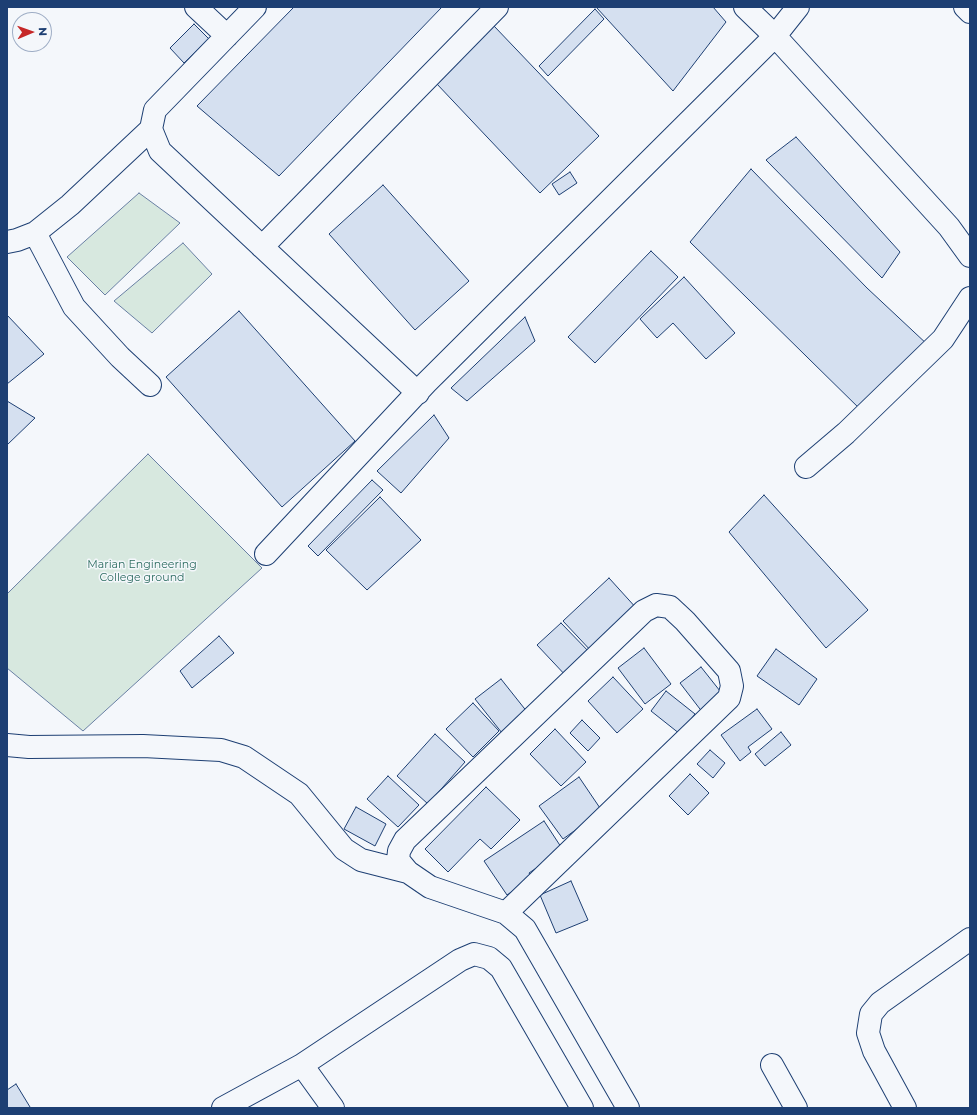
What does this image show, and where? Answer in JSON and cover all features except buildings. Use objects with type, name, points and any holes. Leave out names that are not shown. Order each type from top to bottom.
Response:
[{"type":"street","points":[[196,7],[227,36]]},
{"type":"street","points":[[256,7],[155,110],[151,129],[160,151],[418,393]]},
{"type":"street","points":[[262,247],[497,7]]},
{"type":"street","points":[[745,7],[775,36],[949,227],[970,256]]},
{"type":"street","points":[[266,554],[426,383],[775,36],[798,7]]},
{"type":"street","points":[[965,7],[970,12]]},
{"type":"street","points":[[7,242],[35,233],[70,205],[151,129]]},
{"type":"street","points":[[35,233],[74,307],[120,357],[150,385]]},
{"type":"street","points":[[806,467],[846,433],[943,340],[970,298]]},
{"type":"street","points":[[506,913],[729,698],[732,686],[729,671],[685,621],[670,608],[656,605],[644,611],[406,840],[399,851],[398,860],[408,872],[430,887],[506,913],[525,929],[628,1108]]},
{"type":"street","points":[[7,745],[29,747],[143,746],[221,750],[244,757],[299,794],[344,849],[361,860],[408,872]]},
{"type":"street","points":[[905,1108],[874,1051],[868,1033],[871,1014],[880,1003],[970,938]]},
{"type":"street","points":[[223,1108],[302,1064],[460,960],[474,954],[489,958],[501,968],[582,1108]]},
{"type":"street","points":[[302,1064],[333,1108]]},
{"type":"street","points":[[772,1065],[796,1108]]},
{"type":"green space","points":[[139,193],[180,223],[105,295],[67,257]]},
{"type":"green space","points":[[183,243],[212,274],[152,333],[114,301]]},
{"type":"green space","name":"Marian Engineering College ground","points":[[148,454],[262,568],[83,731],[7,668],[7,594]]}]
